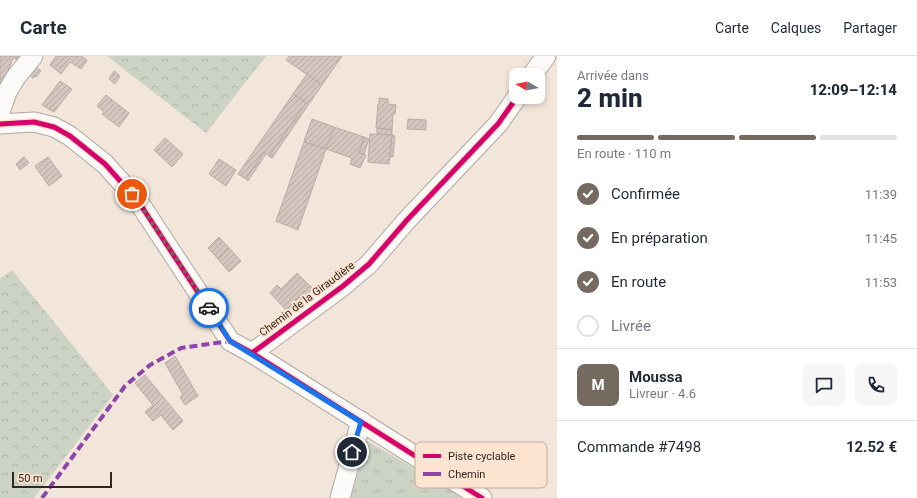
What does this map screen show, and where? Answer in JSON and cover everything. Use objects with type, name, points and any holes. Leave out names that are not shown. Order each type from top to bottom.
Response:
[{"type":"street","points":[[0,112],[7,92],[16,77],[33,56]]},
{"type":"street","points":[[537,68],[546,56]]},
{"type":"street","name":"Chemin de la Giraudière","points":[[252,353],[343,286],[369,264],[407,220],[498,124],[512,104]]},
{"type":"street","points":[[0,117],[0,123],[34,122],[54,127],[70,136],[104,164],[138,201],[230,341],[252,353],[415,456]]},
{"type":"street","points":[[340,498],[361,422]]},
{"type":"street","points":[[466,488],[482,498]]},
{"type":"green space","points":[[107,56],[266,56],[206,133]]},
{"type":"green space","points":[[12,270],[113,395],[34,498],[0,498],[0,279]]},
{"type":"green space","points":[[367,441],[415,469],[415,488],[449,488],[466,498],[351,498]]},
{"type":"building","points":[[0,56],[19,56],[18,60],[13,58],[0,92]]},
{"type":"building","points":[[56,56],[81,56],[87,60],[81,69],[70,62],[61,74],[50,65]]},
{"type":"building","points":[[289,56],[342,56],[322,85],[286,60]]},
{"type":"building","points":[[34,65],[41,71],[36,77],[35,76],[33,78],[28,74]]},
{"type":"building","points":[[114,71],[120,76],[115,84],[109,79]]},
{"type":"building","points":[[307,74],[322,85],[272,158],[269,156],[306,103],[293,94]]},
{"type":"building","points":[[60,81],[72,89],[54,112],[42,105]]},
{"type":"building","points":[[293,94],[306,103],[269,156],[264,152],[246,179],[238,174]]},
{"type":"building","points":[[106,95],[129,113],[119,127],[102,114],[104,112],[97,106]]},
{"type":"building","points":[[379,98],[388,99],[388,104],[396,105],[395,114],[393,114],[392,130],[376,128]]},
{"type":"building","points":[[312,119],[334,127],[326,149],[304,141]]},
{"type":"building","points":[[408,119],[426,120],[426,130],[407,129]]},
{"type":"building","points":[[334,127],[364,137],[359,153],[366,155],[360,168],[350,164],[352,158],[326,149]]},
{"type":"building","points":[[377,128],[392,130],[392,135],[377,134]]},
{"type":"building","points":[[370,134],[392,135],[389,164],[368,162]]},
{"type":"building","points":[[392,135],[395,136],[393,157],[390,157]]},
{"type":"building","points":[[364,137],[369,139],[364,154],[359,153]]},
{"type":"building","points":[[165,138],[183,154],[172,167],[154,150]]},
{"type":"building","points":[[304,142],[326,149],[298,230],[276,221]]},
{"type":"building","points":[[264,152],[266,154],[248,181],[246,179]]},
{"type":"building","points":[[24,157],[29,163],[20,170],[16,164]]},
{"type":"building","points":[[48,157],[62,176],[49,186],[35,166]]},
{"type":"building","points":[[219,159],[236,170],[226,186],[209,174]]},
{"type":"building","points":[[219,237],[229,248],[218,259],[208,248]]},
{"type":"building","points":[[229,248],[241,261],[229,272],[218,259]]},
{"type":"building","points":[[297,273],[310,286],[292,303],[294,305],[287,311],[270,293],[277,285],[281,289]]},
{"type":"building","points":[[310,286],[313,288],[295,306],[292,303]]},
{"type":"building","points":[[175,356],[198,396],[185,405],[180,397],[183,395],[165,363]]},
{"type":"building","points":[[145,375],[183,421],[173,430],[161,415],[153,421],[145,412],[153,405],[135,383]]},
{"type":"marked path","points":[[42,498],[125,386],[150,365],[181,348],[230,341]]},
{"type":"cycle path","points":[[0,124],[34,122],[54,127],[70,136],[105,164],[138,201],[230,341],[252,353],[343,286],[369,264],[407,220],[498,124],[512,104]]},
{"type":"cycle path","points":[[252,353],[415,456]]},
{"type":"cycle path","points":[[466,488],[482,498]]},
{"type":"way so far","points":[[132,194],[209,308]]},
{"type":"route","points":[[209,308],[230,341],[252,353],[361,422],[352,452]]}]
